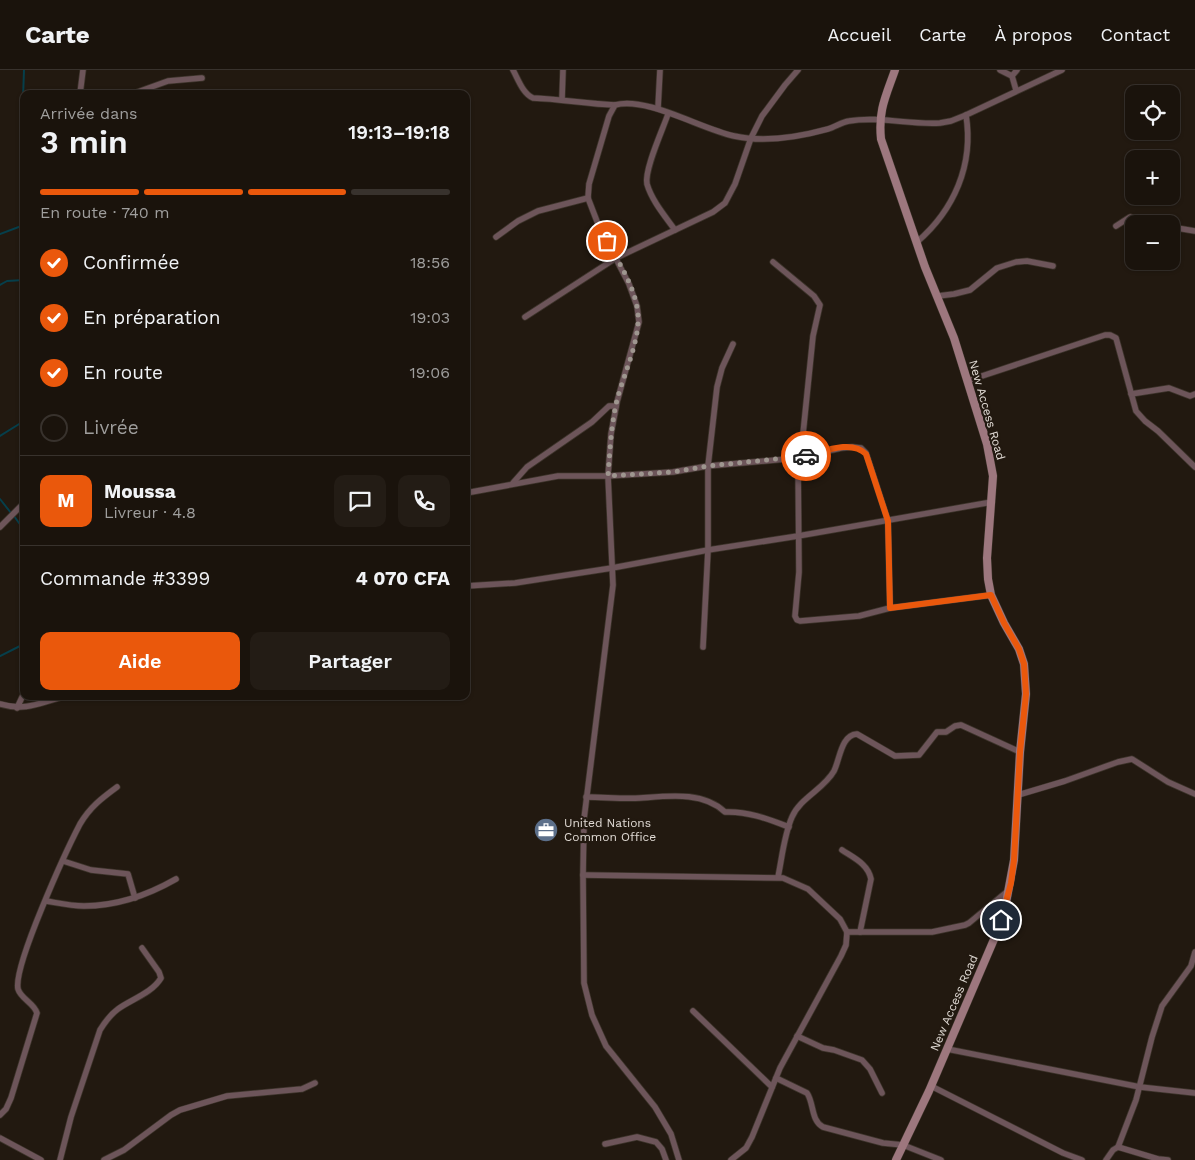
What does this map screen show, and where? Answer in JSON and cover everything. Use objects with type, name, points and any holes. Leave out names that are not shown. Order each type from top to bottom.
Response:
[{"type":"main road","name":"New Access Road","points":[[895,70],[879,120],[881,139],[898,194],[954,338],[987,444],[993,476],[987,558],[991,595],[1019,649],[1024,664],[1026,694],[1020,752],[1014,860],[1009,890],[996,937],[931,1086],[896,1160]]},
{"type":"street","points":[[80,90],[83,70]]},
{"type":"street","points":[[513,70],[529,97],[562,99],[590,104],[615,105],[628,103],[658,108],[668,114],[713,130],[751,138],[791,137],[830,128],[850,121],[879,120],[907,123],[951,121],[1062,70]]},
{"type":"street","points":[[562,99],[563,70]]},
{"type":"street","points":[[658,108],[660,70]]},
{"type":"street","points":[[525,317],[616,258],[713,212],[726,203],[735,184],[751,138],[768,107],[798,70]]},
{"type":"street","points":[[1000,70],[1012,76],[1016,90]]},
{"type":"street","points":[[1012,76],[1017,70]]},
{"type":"street","points":[[143,90],[168,81],[202,78]]},
{"type":"street","points":[[615,105],[609,116],[589,184],[588,198],[598,224],[616,258],[637,306],[638,322],[616,406],[611,434],[608,476],[612,603],[586,797],[583,875],[584,983],[592,1015],[606,1046],[659,1113],[671,1134],[679,1160]]},
{"type":"street","points":[[668,114],[648,170],[646,181],[653,199],[675,230]]},
{"type":"street","points":[[917,242],[931,230],[952,201],[961,183],[968,142],[966,115]]},
{"type":"street","points":[[496,237],[518,221],[538,211],[588,198]]},
{"type":"street","points":[[1116,226],[1125,220]]},
{"type":"street","points":[[1180,228],[1195,231]]},
{"type":"street","points":[[938,296],[970,290],[997,268],[1016,262],[1027,260],[1053,266]]},
{"type":"street","points":[[772,262],[814,296],[820,305],[813,336],[803,434],[798,458],[799,572],[795,616],[797,620],[859,616],[890,608],[991,595]]},
{"type":"street","points":[[967,381],[1105,335],[1110,335],[1116,338],[1136,411],[1145,422],[1158,430],[1195,467]]},
{"type":"street","points":[[703,648],[708,550],[708,466],[716,387],[733,344]]},
{"type":"street","points":[[1131,394],[1169,388],[1190,396],[1195,394]]},
{"type":"street","points":[[512,484],[527,467],[592,422],[608,406],[616,406]]},
{"type":"street","points":[[470,492],[558,476],[608,476],[673,472],[708,466],[798,458],[852,446],[861,448],[866,454],[888,521],[890,608]]},
{"type":"street","points":[[470,586],[515,583],[612,568],[992,502]]},
{"type":"street","points":[[0,527],[20,508]]},
{"type":"street","points":[[17,708],[21,700]]},
{"type":"street","points":[[0,704],[17,708],[33,706],[53,700]]},
{"type":"street","points":[[778,878],[789,827],[797,809],[834,771],[844,743],[852,734],[857,734],[895,756],[919,755],[937,732],[949,731],[955,726],[962,725],[1020,752]]},
{"type":"street","points":[[1018,795],[1132,759],[1168,782],[1195,794]]},
{"type":"street","points":[[0,1115],[6,1109],[11,1098],[36,1018],[36,1009],[22,996],[19,990],[20,968],[75,834],[88,812],[98,800],[117,787]]},
{"type":"street","points":[[586,797],[640,798],[681,795],[717,805],[725,812],[740,811],[789,827]]},
{"type":"street","points":[[842,850],[864,864],[870,872],[872,879],[860,932]]},
{"type":"street","points":[[63,861],[91,870],[128,874],[135,898]]},
{"type":"street","points":[[583,875],[778,878],[796,882],[808,888],[840,919],[847,932],[846,945],[841,956],[776,1078],[746,1148],[731,1160]]},
{"type":"street","points":[[46,901],[85,906],[135,898],[157,890],[176,879]]},
{"type":"street","points":[[847,932],[932,932],[965,925],[1009,890]]},
{"type":"street","points":[[60,1160],[71,1117],[100,1030],[117,1010],[147,991],[158,983],[161,978],[159,972],[142,948]]},
{"type":"street","points":[[1106,1160],[1113,1150],[1118,1147],[1140,1087],[1152,1037],[1162,1006],[1191,966],[1195,952]]},
{"type":"street","points":[[693,1011],[772,1087]]},
{"type":"street","points":[[797,1036],[823,1048],[862,1060],[870,1069],[882,1093]]},
{"type":"street","points":[[947,1049],[1140,1087],[1195,1093]]},
{"type":"street","points":[[776,1078],[807,1093],[816,1122],[823,1127],[883,1143],[903,1145],[941,1160]]},
{"type":"street","points":[[104,1160],[124,1150],[180,1110],[227,1096],[302,1089],[315,1082]]},
{"type":"street","points":[[931,1086],[1063,1153],[1082,1160]]},
{"type":"street","points":[[605,1144],[637,1137],[656,1142],[662,1149],[666,1160]]},
{"type":"street","points":[[0,1138],[41,1160]]},
{"type":"street","points":[[1118,1147],[1158,1159],[1168,1160]]},
{"type":"waterway","points":[[23,90],[24,70]]},
{"type":"waterway","points":[[0,234],[20,226]]},
{"type":"waterway","points":[[0,285],[7,281],[20,280]]},
{"type":"waterway","points":[[0,436],[20,424]]},
{"type":"waterway","points":[[0,499],[11,513]]},
{"type":"waterway","points":[[14,516],[20,524]]},
{"type":"waterway","points":[[0,656],[20,646]]},
{"type":"way so far","points":[[607,241],[629,284],[637,306],[638,322],[617,402],[611,434],[608,476],[673,472],[708,466],[806,456]]},
{"type":"place","name":"United Nations Common Office","points":[[546,830]]},
{"type":"route","points":[[806,456],[852,446],[861,448],[866,454],[888,521],[890,608],[991,595],[1019,649],[1024,664],[1026,694],[1020,752],[1014,860],[1011,883],[1001,920]]}]
